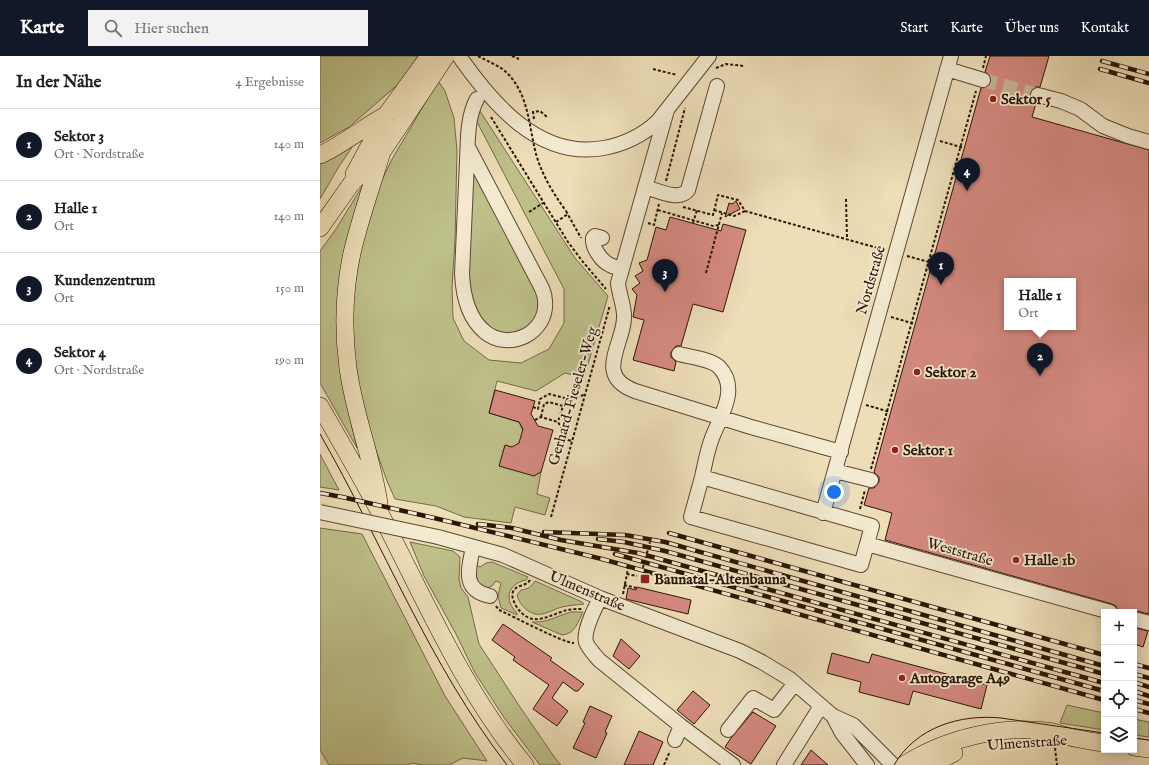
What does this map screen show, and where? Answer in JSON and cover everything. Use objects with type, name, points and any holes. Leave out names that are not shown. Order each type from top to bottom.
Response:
[{"type":"main road","points":[[351,184],[356,168],[386,115],[429,56]]},
{"type":"main road","points":[[320,228],[351,184],[382,152],[446,56]]},
{"type":"main road","points":[[320,155],[328,152],[386,115]]},
{"type":"main road","points":[[381,515],[375,478],[356,412],[348,367],[345,329],[346,291],[352,254],[382,152]]},
{"type":"main road","points":[[320,406],[381,515],[438,629],[473,692],[517,756],[525,765]]},
{"type":"main road","name":"Ulmenstraße","points":[[904,765],[924,754],[954,741],[970,736],[995,733],[1036,730],[1054,732],[1079,739],[1101,743]]},
{"type":"main road","name":"Ulmenstraße","points":[[930,765],[947,756],[991,744],[1079,739]]},
{"type":"main road","points":[[1137,747],[1149,749]]},
{"type":"street","points":[[459,56],[491,98],[512,118],[537,137],[550,143],[579,150],[594,150],[623,143],[636,138],[648,130],[712,62]]},
{"type":"street","points":[[949,63],[982,79]]},
{"type":"street","name":"Nordstraße","points":[[824,513],[949,63]]},
{"type":"street","points":[[645,187],[679,195],[688,190],[717,86]]},
{"type":"street","points":[[1038,95],[1062,101],[1080,109],[1103,126],[1128,136],[1149,142]]},
{"type":"street","points":[[468,147],[544,294],[545,312],[538,325],[532,332],[520,339],[504,340],[494,338],[485,332],[472,315],[465,297],[462,274],[468,147],[471,114],[477,99]]},
{"type":"street","points":[[667,110],[618,283],[624,310],[624,318],[613,362],[615,375],[626,388],[751,427],[841,452]]},
{"type":"street","points":[[602,238],[595,236],[592,238],[593,246],[596,251],[607,264],[622,269]]},
{"type":"street","points":[[678,354],[712,363],[719,367],[727,379],[727,404],[711,440],[691,518],[861,565],[872,526],[702,477]]},
{"type":"street","points":[[835,471],[870,480]]},
{"type":"street","name":"Ulmenstraße","points":[[320,512],[438,537],[503,555],[600,598],[740,651],[762,662],[795,683],[833,716],[853,725],[893,765]]},
{"type":"street","name":"Weststraße","points":[[867,544],[1101,609]]},
{"type":"street","points":[[473,547],[468,573],[471,585],[481,594],[490,596]]},
{"type":"street","points":[[600,598],[586,632],[586,642],[599,660],[681,726],[733,765]]},
{"type":"street","points":[[1137,620],[1149,623]]},
{"type":"street","points":[[728,730],[753,698],[774,710],[795,683]]},
{"type":"street","points":[[784,765],[821,706]]},
{"type":"street","name":"Ulmenstraße","points":[[833,716],[842,733],[867,765]]},
{"type":"street","points":[[675,740],[681,726]]},
{"type":"path","points":[[478,56],[498,66],[509,75],[518,86],[527,110],[536,153],[542,171],[553,193],[568,214],[556,222]]},
{"type":"path","points":[[512,56],[519,59]]},
{"type":"path","points":[[986,57],[989,60]]},
{"type":"path","points":[[856,522],[870,480],[887,411],[961,147],[982,79],[986,57]]},
{"type":"path","points":[[712,62],[744,66]]},
{"type":"path","points":[[653,69],[677,75]]},
{"type":"path","points":[[477,99],[492,117],[544,203],[583,262],[607,290]]},
{"type":"path","points":[[649,224],[654,225],[687,102]]},
{"type":"path","points":[[534,118],[533,112],[540,111],[548,118]]},
{"type":"path","points":[[928,137],[964,148]]},
{"type":"path","points":[[718,195],[738,200],[744,211]]},
{"type":"path","points":[[846,199],[847,239]]},
{"type":"path","points":[[528,212],[544,203]]},
{"type":"path","points":[[658,210],[694,222],[713,226],[718,224]]},
{"type":"path","points":[[694,222],[697,210]]},
{"type":"path","points":[[714,210],[734,216],[744,211],[929,262]]},
{"type":"path","points":[[706,273],[722,213]]},
{"type":"path","name":"Gerhard-Fieseler-Weg","points":[[551,517],[610,304]]},
{"type":"path","points":[[879,314],[915,324]]},
{"type":"path","points":[[533,407],[538,409],[540,399],[549,394],[572,400]]},
{"type":"path","points":[[558,422],[563,406],[585,394]]},
{"type":"path","points":[[535,420],[540,417],[544,404],[549,402],[563,406]]},
{"type":"path","points":[[854,402],[890,412]]},
{"type":"path","points":[[540,417],[558,422],[568,440],[572,441]]},
{"type":"path","points":[[622,599],[628,567],[642,571],[650,542]]},
{"type":"path","points":[[627,574],[637,576]]},
{"type":"path","points":[[531,580],[528,584],[517,587],[513,591],[512,596],[517,608],[533,619],[541,619],[561,611],[584,609]]},
{"type":"path","points":[[624,585],[637,588]]},
{"type":"path","points":[[490,596],[499,610],[570,643],[586,642]]},
{"type":"path","points":[[664,765],[675,740]]},
{"type":"path","points":[[1055,748],[1057,765]]},
{"type":"green space","points":[[320,56],[418,56],[402,81],[349,127],[320,143]]},
{"type":"green space","points":[[438,81],[445,91],[454,118],[457,150],[455,240],[452,287],[453,318],[464,341],[489,360],[521,363],[549,349],[564,323],[564,289],[475,118],[478,108],[575,258],[608,296],[584,378],[565,373],[536,391],[497,381],[489,413],[519,422],[541,472],[537,494],[550,498],[545,515],[515,507],[511,523],[464,517],[436,506],[395,499],[371,436],[358,389],[352,344],[351,300],[371,204],[391,161]]},
{"type":"green space","points":[[356,141],[338,168],[320,199],[320,161]]},
{"type":"green space","points":[[470,158],[541,291],[537,323],[508,338],[480,321],[466,285]]},
{"type":"green space","points":[[366,180],[349,234],[347,406],[357,448],[320,383],[320,251],[336,229]]},
{"type":"green space","points":[[320,454],[339,490],[320,487]]},
{"type":"green space","points":[[320,528],[362,534],[445,696],[487,761],[463,758],[449,765],[423,765],[412,763],[408,765],[329,765],[320,750]]},
{"type":"green space","points":[[410,542],[453,551],[460,557],[459,579],[461,588],[468,597],[479,644],[518,704],[561,765],[540,765],[505,719],[475,673],[456,634],[424,576]]},
{"type":"green space","points":[[492,562],[528,577],[526,580],[515,585],[511,589],[509,598],[510,603],[517,615],[501,608],[498,596],[501,583],[496,581],[492,586],[485,589],[476,582],[475,568],[477,565],[480,567],[486,563]]},
{"type":"green space","points":[[535,581],[584,604],[562,607],[541,614],[532,613],[522,605],[517,595],[521,590],[526,589]]},
{"type":"green space","points":[[571,612],[583,612],[576,627],[566,634],[562,635],[532,622],[547,620]]},
{"type":"green space","points":[[1067,705],[1101,712],[1101,730],[1060,723]]},
{"type":"green space","points":[[1137,720],[1149,722],[1149,737],[1137,735]]},
{"type":"building","points":[[990,56],[1049,56],[1040,87],[1035,87],[1030,92],[1030,98],[1036,103],[1032,117],[1149,150],[1149,614],[1137,611],[1137,609],[1117,609],[1116,606],[1112,604],[885,540],[892,513],[864,505],[869,488],[874,488],[879,482],[879,477],[874,472],[981,88],[988,86],[991,82],[989,75],[985,72]]},
{"type":"building","points":[[736,201],[740,209],[725,217],[729,203],[732,204]]},
{"type":"building","points":[[670,217],[721,231],[723,224],[746,230],[723,312],[693,304],[681,346],[676,346],[671,352],[671,357],[676,362],[674,371],[633,360],[644,320],[633,317],[637,295],[632,289],[640,283],[635,276],[643,271],[639,263],[647,260],[656,227],[666,230]]},
{"type":"building","points":[[495,390],[535,401],[531,414],[538,426],[553,430],[541,472],[534,476],[499,466],[505,445],[512,447],[519,443],[523,429],[519,422],[489,413]]},
{"type":"building","points":[[637,587],[691,600],[688,614],[626,599],[628,588],[636,590]]},
{"type":"building","points":[[503,624],[552,658],[550,660],[584,684],[578,691],[575,691],[563,682],[552,698],[568,711],[557,726],[533,709],[549,685],[513,660],[515,657],[492,640]]},
{"type":"building","points":[[1137,628],[1148,631],[1143,647],[1137,645]]},
{"type":"building","points":[[621,639],[640,656],[629,669],[613,656]]},
{"type":"building","name":"Autogarage A49","points":[[832,653],[869,663],[872,654],[987,685],[981,709],[913,691],[909,705],[859,692],[861,682],[827,673]]},
{"type":"building","points":[[693,691],[710,705],[694,724],[677,710]]},
{"type":"building","points":[[590,706],[612,716],[605,732],[607,733],[596,758],[573,748],[585,723],[583,722]]},
{"type":"building","points":[[753,712],[776,726],[751,764],[725,747]]},
{"type":"building","points":[[639,731],[663,742],[653,765],[624,765]]},
{"type":"building","points":[[811,750],[828,765],[801,765]]},
{"type":"tunnel","points":[[983,80],[1038,95]]},
{"type":"tram line","points":[[320,434],[430,645],[479,726],[507,765]]},
{"type":"tram line","points":[[894,765],[903,752],[914,741],[927,732],[955,721],[970,718],[1001,718],[1101,733]]},
{"type":"tram line","points":[[1137,738],[1149,740]]},
{"type":"railway","points":[[1102,61],[1149,74]]},
{"type":"railway","points":[[1100,69],[1149,83]]},
{"type":"railway","points":[[320,493],[430,517],[602,559],[1101,699]]},
{"type":"railway","points":[[478,524],[512,528],[561,540],[638,553],[1101,682]]},
{"type":"railway","points":[[544,532],[625,535],[665,542],[1101,665]]},
{"type":"railway","points":[[669,533],[1101,654]]},
{"type":"railway","points":[[598,539],[624,542],[665,551],[1101,673]]},
{"type":"railway","points":[[615,554],[1101,690]]},
{"type":"railway","points":[[1137,665],[1149,668]]},
{"type":"railway","points":[[1137,675],[1149,678]]},
{"type":"railway","points":[[1137,683],[1149,687]]},
{"type":"railway","points":[[1137,692],[1149,696]]},
{"type":"railway","points":[[1137,701],[1149,704]]},
{"type":"railway","points":[[1137,710],[1149,713]]},
{"type":"place","name":"Sektor 5","points":[[993,99]]},
{"type":"place","name":"Sektor 4","points":[[967,191]]},
{"type":"place","name":"Sektor 3","points":[[941,285]]},
{"type":"place","name":"Kundenzentrum","points":[[665,292]]},
{"type":"place","name":"Sektor 2","points":[[917,372]]},
{"type":"place","name":"Halle 1","points":[[1040,376]]},
{"type":"place","name":"Sektor 1","points":[[895,450]]},
{"type":"place","name":"Halle 1b","points":[[1016,560]]},
{"type":"place","name":"Baunatal-Altenbauna","points":[[645,579]]},
{"type":"place","name":"Autogarage A49","points":[[902,678]]}]
